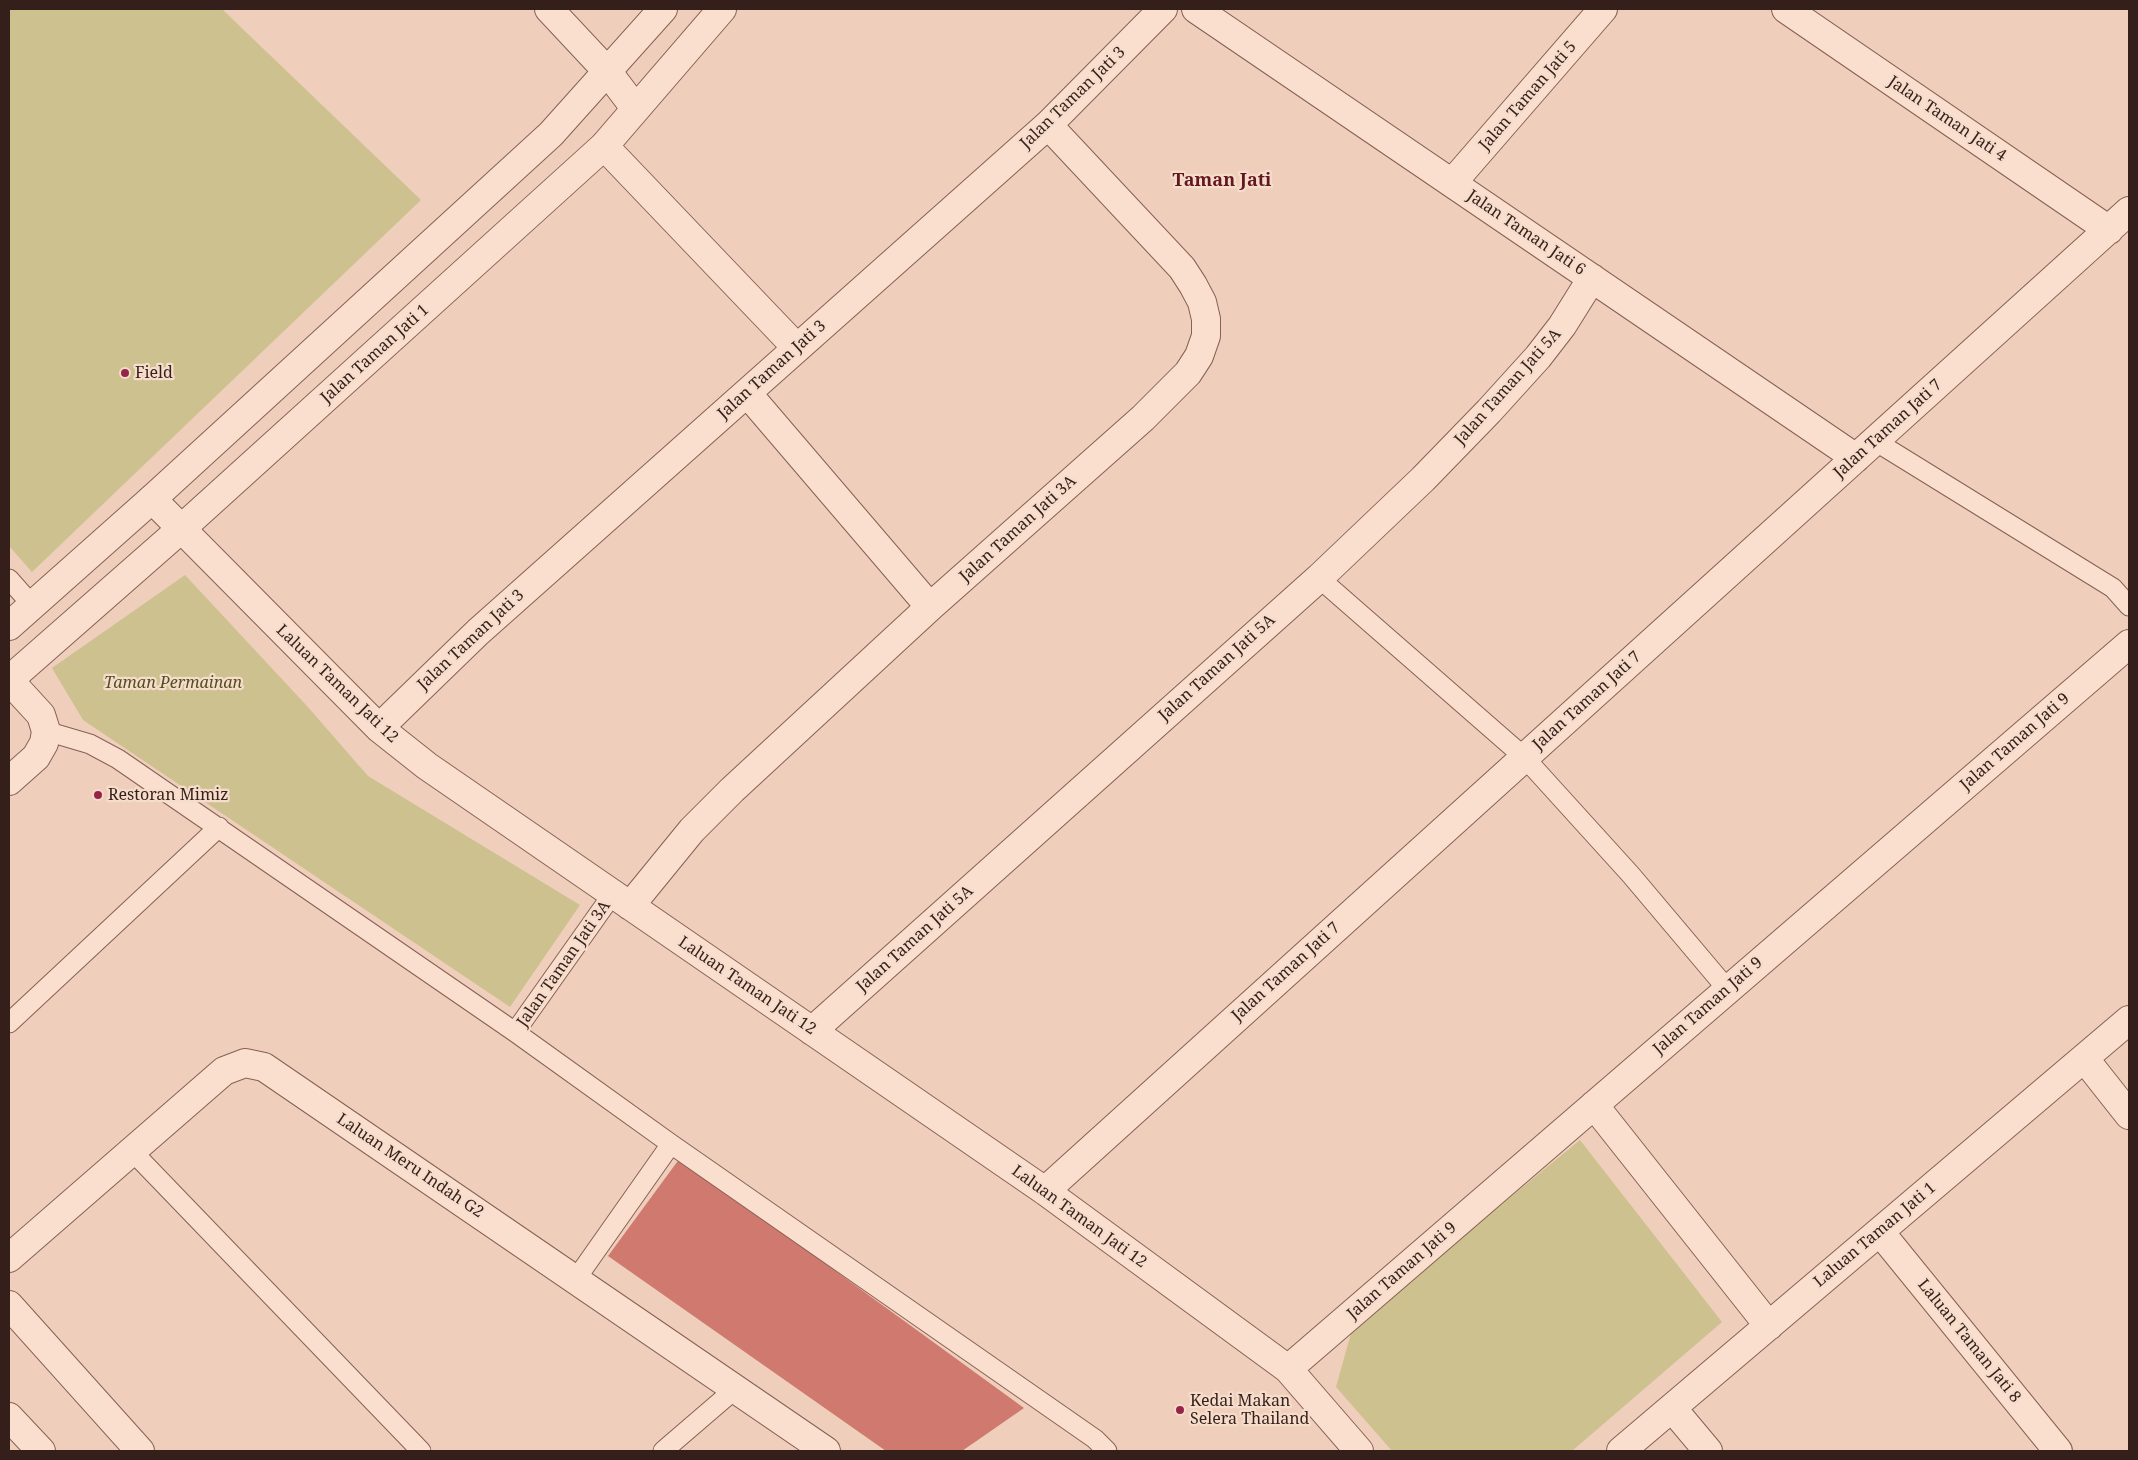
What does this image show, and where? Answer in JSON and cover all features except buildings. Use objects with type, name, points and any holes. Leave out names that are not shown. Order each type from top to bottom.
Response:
[{"type":"street","points":[[549,9],[607,71],[635,108]]},
{"type":"street","points":[[9,626],[152,499],[550,134],[663,9]]},
{"type":"street","name":"Jalan Taman Jati 1","points":[[9,680],[181,529],[604,146],[722,9]]},
{"type":"street","name":"Jalan Taman Jati 3","points":[[379,728],[478,632],[1048,125],[1163,9]]},
{"type":"street","name":"Jalan Taman Jati 6","points":[[1196,9],[1592,278],[1866,449]]},
{"type":"street","name":"Jalan Taman Jati 5","points":[[1452,183],[1603,9]]},
{"type":"street","name":"Jalan Taman Jati 4","points":[[1786,9],[2109,230]]},
{"type":"street","name":"Jalan Taman Jati 3A","points":[[621,901],[719,802],[930,607],[1144,418],[1188,374],[1199,356],[1206,336],[1206,319],[1202,302],[1182,268],[1048,125]]},
{"type":"street","points":[[604,146],[797,348]]},
{"type":"street","name":"Jalan Taman Jati 7","points":[[1045,1190],[2129,211]]},
{"type":"street","name":"Jalan Taman Jati 5A","points":[[812,1031],[1319,578],[1423,479],[1489,411],[1562,326],[1592,278]]},
{"type":"street","points":[[747,392],[930,607]]},
{"type":"street","name":"Laluan Taman Jati 12","points":[[152,499],[379,728],[427,766],[621,901],[1045,1190],[1288,1369],[1359,1451]]},
{"type":"street","name":"Jalan Taman Jati 9","points":[[1288,1369],[2129,644]]},
{"type":"street","points":[[9,680],[41,715],[46,731],[44,743],[36,757],[9,781]]},
{"type":"street","name":"Laluan Taman Jati 1","points":[[1622,1451],[2129,1020]]},
{"type":"street","points":[[2084,1058],[2129,1115]]},
{"type":"street","name":"Laluan Meru Indah G2","points":[[9,1258],[224,1071],[245,1063],[264,1067],[576,1279],[734,1390],[826,1451]]},
{"type":"street","points":[[1594,1105],[1769,1326]]},
{"type":"street","name":"Laluan Taman Jati 8","points":[[1880,1232],[2058,1451]]},
{"type":"street","points":[[9,1305],[140,1451]]},
{"type":"street","points":[[1672,1408],[1708,1451]]},
{"type":"street","points":[[9,1417],[41,1451]]},
{"type":"lane","points":[[1866,449],[2113,588],[2129,606]]},
{"type":"lane","points":[[1319,578],[1524,757],[1632,875],[1728,990]]},
{"type":"lane","points":[[9,579],[32,605]]},
{"type":"lane","points":[[46,731],[90,744],[105,751],[219,828],[515,1032],[671,1144],[1087,1433],[1107,1451]]},
{"type":"lane","points":[[9,1023],[219,828]]},
{"type":"lane","name":"Jalan Taman Jati 3A","points":[[515,1032],[621,901]]},
{"type":"lane","points":[[576,1279],[671,1144]]},
{"type":"lane","points":[[131,1150],[421,1451]]},
{"type":"lane","points":[[663,1451],[734,1390]]},
{"type":"green space","name":"Field","points":[[9,9],[222,9],[421,200],[32,572],[9,546]]},
{"type":"green space","name":"Taman Permainan","points":[[185,575],[307,706],[368,776],[580,905],[510,1007],[83,720],[52,668]]},
{"type":"green space","points":[[1580,1140],[1722,1322],[1572,1451],[1392,1451],[1336,1387],[1353,1326]]},
{"type":"place","name":"Field","points":[[125,373]]},
{"type":"place","name":"Restoran Mimiz","points":[[98,795]]},
{"type":"place","name":"Kedai Makan Selera Thailand","points":[[1180,1410]]},
{"type":"district","name":"Taman Jati","points":[[1222,181]]}]
